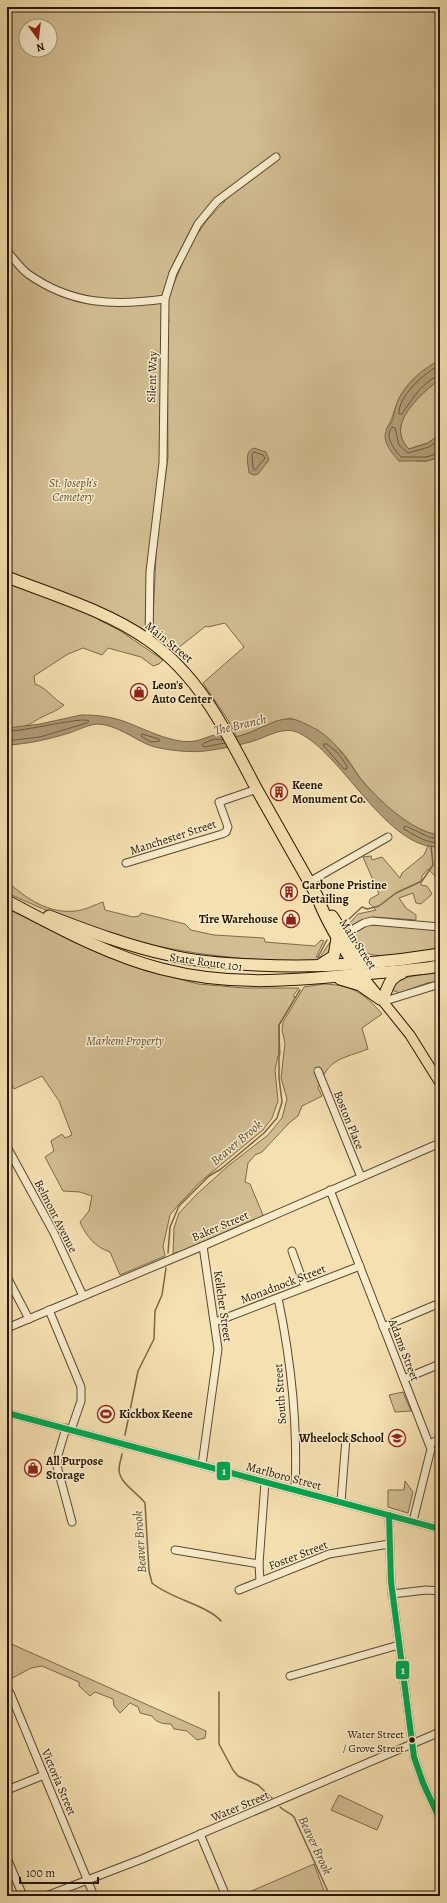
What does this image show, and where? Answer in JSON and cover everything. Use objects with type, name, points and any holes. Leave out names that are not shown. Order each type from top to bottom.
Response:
[{"type":"highway","name":"Main Street","points":[[7,577],[123,625],[149,640],[186,672],[202,692],[223,727],[317,896],[322,912],[341,936],[362,969]]},
{"type":"highway","name":"State Route 101","points":[[7,900],[90,932],[170,956],[226,964],[286,967],[315,966],[408,971],[440,966]]},
{"type":"highway","name":"State Route 101","points":[[7,900],[95,946],[162,969],[229,981],[290,981],[323,977],[440,954]]},
{"type":"highway","points":[[315,966],[322,965],[334,956],[341,936]]},
{"type":"highway","points":[[323,977],[347,980],[360,985],[383,999],[390,980],[395,975],[408,971]]},
{"type":"main road","name":"Main Street","points":[[362,969],[413,1040],[440,1083]]},
{"type":"street","name":"Silent Way","points":[[149,640],[150,572],[163,463],[165,299],[176,266],[198,224],[217,201],[276,157]]},
{"type":"street","points":[[7,251],[27,273],[45,284],[83,299],[95,302],[132,303],[165,299]]},
{"type":"street","name":"Manchester Street","points":[[126,863],[226,832],[228,827],[219,802],[257,789]]},
{"type":"street","points":[[309,882],[388,837]]},
{"type":"street","points":[[341,936],[364,923],[372,921],[440,927]]},
{"type":"street","points":[[383,999],[440,984]]},
{"type":"street","name":"Boston Place","points":[[318,1071],[361,1177]]},
{"type":"street","name":"Baker Street","points":[[7,1328],[203,1246],[440,1143]]},
{"type":"street","name":"Belmont Avenue","points":[[7,1147],[54,1233],[83,1296]]},
{"type":"street","name":"Adams Street","points":[[330,1190],[430,1444],[431,1454],[413,1521]]},
{"type":"street","name":"Kelleher Street","points":[[202,1465],[218,1349],[203,1246]]},
{"type":"street","points":[[292,1251],[306,1287]]},
{"type":"street","name":"Monadnock Street","points":[[215,1322],[360,1266]]},
{"type":"street","points":[[7,1277],[29,1318]]},
{"type":"street","name":"South Street","points":[[278,1298],[287,1341],[296,1453],[295,1490]]},
{"type":"street","points":[[383,1327],[440,1304]]},
{"type":"street","points":[[49,1310],[81,1388],[80,1401],[58,1455],[57,1466],[72,1522]]},
{"type":"street","points":[[404,1379],[440,1364]]},
{"type":"street","name":"Marlboro Street","points":[[7,1412],[440,1529]]},
{"type":"street","points":[[341,1502],[346,1438]]},
{"type":"street","points":[[430,1444],[440,1439]]},
{"type":"street","points":[[260,1581],[259,1564],[265,1482]]},
{"type":"street","points":[[389,1515],[392,1594],[412,1744],[416,1765],[440,1820]]},
{"type":"street","name":"Foster Street","points":[[239,1590],[329,1554],[389,1544]]},
{"type":"street","points":[[175,1550],[259,1564]]},
{"type":"street","points":[[392,1594],[426,1590],[440,1591]]},
{"type":"street","points":[[290,1676],[399,1645]]},
{"type":"street","name":"Victoria Street","points":[[10,1693],[94,1896]]},
{"type":"street","name":"Water Street","points":[[46,1896],[200,1834],[440,1732]]},
{"type":"street","points":[[7,1790],[44,1774]]},
{"type":"street","points":[[200,1834],[226,1896]]},
{"type":"street","points":[[7,1858],[23,1896]]},
{"type":"green space","name":"St. Joseph's Cemetery","points":[[7,7],[440,7],[440,360],[421,373],[409,384],[400,397],[386,429],[416,461],[427,461],[440,457],[440,835],[429,833],[418,828],[396,814],[368,787],[339,749],[322,735],[305,724],[290,718],[237,737],[228,720],[203,683],[244,647],[225,623],[208,627],[206,626],[173,652],[152,635],[157,538],[168,457],[167,320],[169,322],[167,305],[170,293],[190,245],[207,220],[225,201],[222,193],[192,227],[173,264],[163,295],[161,354],[162,439],[147,631],[101,609],[99,620],[119,630],[163,660],[159,664],[153,666],[141,657],[108,648],[102,655],[83,648],[68,654],[34,676],[35,684],[43,688],[64,705],[26,726],[19,728],[7,728]]},
{"type":"green space","points":[[440,379],[440,434],[428,443],[409,449],[402,439],[400,430],[403,420],[415,401]]},
{"type":"green space","points":[[428,846],[440,847],[440,889],[438,888],[435,876],[428,869],[422,876],[421,885],[427,886],[432,894],[421,904],[416,903],[413,893],[399,898],[406,908],[416,915],[416,920],[373,917],[348,927],[347,926],[358,914],[376,910],[369,903],[370,899],[379,894],[363,857],[371,856],[372,860],[382,857],[400,878],[402,873],[424,855]]},
{"type":"green space","points":[[7,881],[22,894],[38,904],[56,910],[76,911],[86,909],[103,902],[105,910],[133,917],[139,916],[141,913],[185,924],[191,930],[214,935],[264,938],[265,942],[315,946],[321,940],[324,941],[316,957],[320,957],[330,942],[333,950],[323,961],[295,961],[212,955],[157,946],[103,932],[42,909],[7,893]]},
{"type":"green space","name":"Markem Property","points":[[7,909],[56,931],[169,976],[198,984],[244,988],[299,988],[293,996],[296,997],[279,1025],[280,1055],[278,1056],[275,1070],[278,1101],[272,1118],[263,1130],[200,1182],[170,1215],[163,1246],[165,1256],[120,1275],[110,1252],[95,1244],[85,1232],[80,1222],[89,1211],[92,1196],[80,1192],[63,1191],[45,1157],[54,1151],[51,1141],[62,1134],[65,1138],[72,1135],[59,1101],[42,1076],[14,1089],[7,1077]]},
{"type":"green space","points":[[367,925],[440,930],[440,948],[413,953],[382,956],[373,955],[364,952],[356,943],[352,935],[354,931]]},
{"type":"green space","points":[[440,972],[440,981],[427,983],[400,993],[394,991],[394,984],[398,980]]},
{"type":"green space","points":[[324,984],[350,988],[363,996],[382,1014],[362,1028],[368,1049],[343,1058],[331,1065],[322,1078],[318,1088],[322,1096],[302,1106],[298,1116],[289,1123],[262,1152],[255,1155],[248,1163],[245,1182],[250,1184],[263,1217],[173,1254],[174,1228],[179,1213],[197,1194],[228,1166],[268,1135],[282,1118],[287,1099],[281,1078],[285,1043],[282,1030],[283,1022],[304,987]]},
{"type":"green space","points":[[403,1392],[411,1411],[395,1412],[389,1395]]},
{"type":"green space","points":[[405,1481],[413,1492],[408,1513],[388,1507],[388,1490],[404,1490]]},
{"type":"green space","points":[[7,1642],[206,1731],[205,1738],[197,1740],[187,1731],[174,1729],[171,1724],[160,1723],[152,1716],[140,1713],[138,1707],[130,1703],[120,1713],[114,1706],[113,1699],[95,1692],[90,1696],[79,1686],[79,1682],[42,1666],[31,1668],[7,1681]]},
{"type":"green space","points":[[339,1795],[383,1816],[377,1830],[331,1810]]},
{"type":"green space","points":[[314,1864],[326,1896],[240,1896]]},
{"type":"water","points":[[440,360],[440,379],[415,401],[403,420],[401,430],[402,440],[409,449],[428,443],[440,434],[440,457],[427,461],[399,461],[388,447],[385,437],[386,430],[392,421],[399,399],[408,385],[426,368]]},
{"type":"water","points":[[254,448],[266,452],[269,460],[258,474],[254,475],[249,473],[247,458],[249,452]]},
{"type":"water","points":[[81,715],[100,716],[115,719],[129,723],[157,735],[186,742],[215,735],[236,737],[279,720],[293,719],[318,730],[326,736],[344,756],[367,786],[396,814],[418,828],[440,835],[440,847],[421,844],[402,833],[384,818],[316,744],[299,733],[293,731],[281,731],[250,742],[205,751],[192,752],[154,747],[118,729],[95,724],[46,739],[23,744],[7,745],[7,728],[40,724]]},
{"type":"waterway","name":"Beaver Brook","points":[[349,919],[362,907],[367,909],[379,906],[396,893],[422,881],[433,865],[431,846]]},
{"type":"waterway","name":"Beaver Brook","points":[[318,957],[327,940]]},
{"type":"waterway","name":"Beaver Brook","points":[[168,1253],[170,1227],[179,1206],[209,1176],[221,1169],[264,1133],[277,1118],[282,1102],[279,1078],[279,1025],[300,990]]},
{"type":"waterway","name":"Beaver Brook","points":[[125,1435],[138,1371],[154,1339],[155,1311],[162,1295],[166,1268]]},
{"type":"waterway","name":"Beaver Brook","points":[[122,1454],[119,1468],[122,1480],[145,1503],[149,1571],[152,1583],[160,1589],[215,1615],[221,1621]]},
{"type":"waterway","name":"Beaver Brook","points":[[219,1692],[219,1744],[233,1770],[238,1776],[258,1785],[272,1798]]},
{"type":"waterway","name":"Beaver Brook","points":[[280,1807],[294,1817],[330,1896]]},
{"type":"transit line","name":"1","points":[[7,1413],[440,1529]]},
{"type":"transit line","name":"1","points":[[389,1515],[391,1582],[414,1757],[423,1783],[440,1820]]},
{"type":"place","name":"Leon's Auto Center","points":[[139,692]]},
{"type":"place","name":"Keene Monument Co.","points":[[279,792]]},
{"type":"place","name":"Carbone Pristine Detailing","points":[[289,892]]},
{"type":"place","name":"Tire Warehouse","points":[[291,919]]},
{"type":"place","name":"Kickbox Keene","points":[[106,1414]]},
{"type":"place","name":"Wheelock School","points":[[397,1438]]},
{"type":"place","name":"All Purpose Storage","points":[[33,1468]]},
{"type":"place","name":"Water Street / Grove Street","points":[[412,1740]]},
{"type":"water label","name":"The Branch","points":[[240,724]]}]
